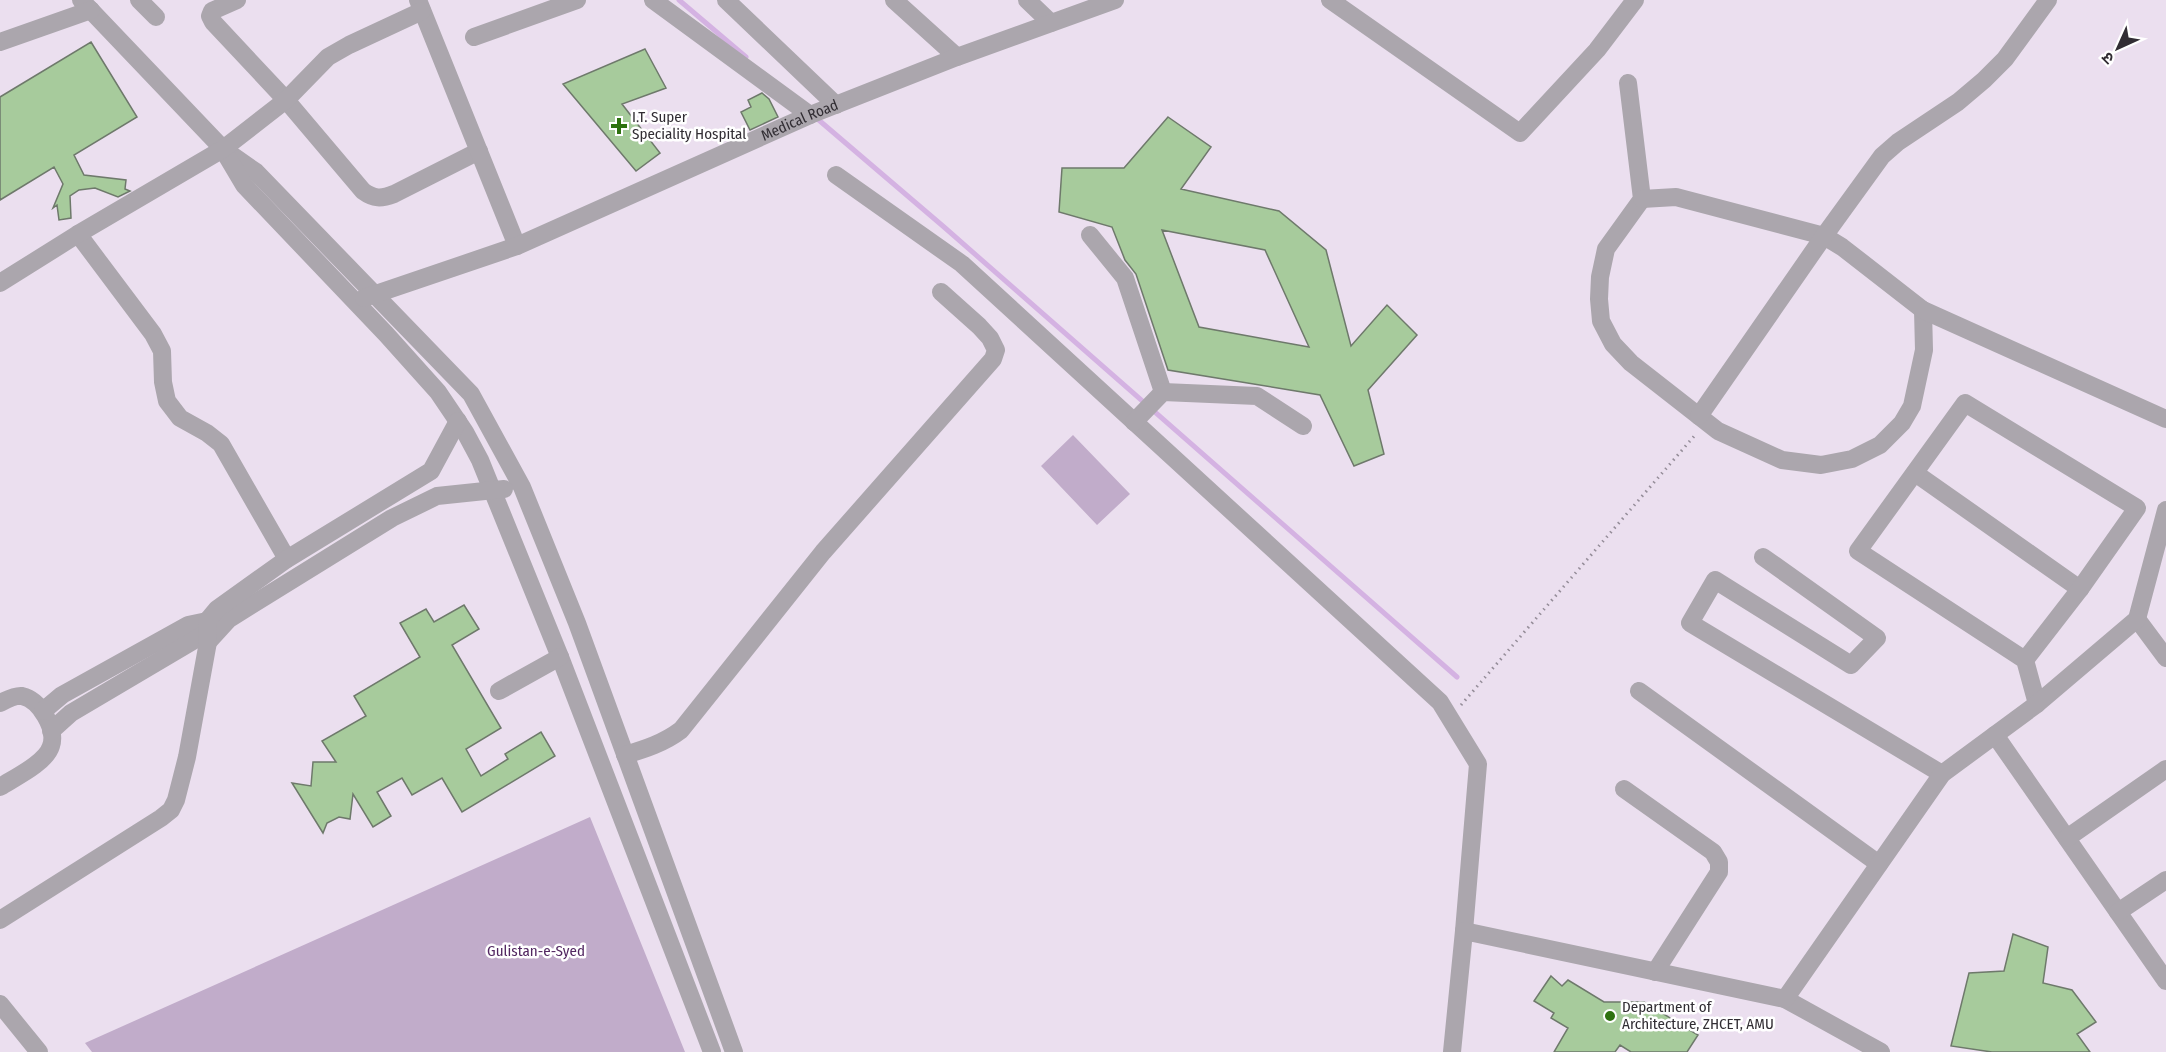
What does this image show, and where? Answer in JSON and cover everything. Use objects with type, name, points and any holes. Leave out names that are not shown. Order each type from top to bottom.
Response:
[{"type":"street","points":[[139,0],[156,17]]},
{"type":"street","points":[[237,0],[212,11],[210,16],[213,22],[286,100],[363,191],[372,198],[394,194],[479,152]]},
{"type":"street","points":[[474,37],[578,0]]},
{"type":"street","points":[[653,0],[810,115]]},
{"type":"street","points":[[726,0],[836,105]]},
{"type":"street","points":[[894,0],[957,57]]},
{"type":"street","points":[[1027,0],[1051,23]]},
{"type":"street","name":"Medical Road","points":[[355,303],[373,294],[517,246],[810,115],[957,57],[1115,0]]},
{"type":"street","points":[[1330,0],[1520,133],[1597,50],[1635,0]]},
{"type":"street","points":[[1703,419],[1824,236],[1882,156],[1898,141],[1958,102],[1984,80],[2005,59],[2048,0]]},
{"type":"street","points":[[0,42],[86,5],[223,148],[256,172],[471,394],[522,487],[577,623],[730,1051]]},
{"type":"street","points":[[0,283],[223,148],[286,100],[328,57],[420,5],[517,246]]},
{"type":"street","points":[[1628,83],[1642,199],[1606,249],[1599,277],[1601,321],[1613,344],[1631,363],[1718,431],[1782,460],[1821,465],[1852,459],[1880,445],[1902,423],[1912,406],[1924,350],[1923,310]]},
{"type":"street","points":[[223,148],[244,185],[438,392],[480,460],[560,657],[712,1052]]},
{"type":"street","points":[[836,175],[962,264],[1440,702],[1478,765],[1452,1052]]},
{"type":"street","points":[[1642,199],[1676,197],[1824,236],[1842,247],[1923,310],[2166,419]]},
{"type":"street","points":[[78,234],[153,334],[162,351],[163,382],[167,400],[180,418],[221,444],[287,559]]},
{"type":"street","points":[[1090,235],[1125,278],[1162,392]]},
{"type":"street","points":[[625,755],[672,738],[681,730],[823,552],[993,359],[996,350],[990,338],[940,292]]},
{"type":"street","points":[[1134,422],[1162,392],[1257,396],[1303,426]]},
{"type":"street","points":[[2025,660],[2138,508],[1965,403],[1858,551],[2025,660],[2037,704]]},
{"type":"street","points":[[0,920],[171,810],[176,800],[187,757],[207,632],[217,609],[287,559],[431,471],[458,421]]},
{"type":"street","points":[[1915,473],[2080,589]]},
{"type":"street","points":[[51,731],[71,713],[392,518],[437,496],[522,487]]},
{"type":"street","points":[[1785,999],[1941,774],[2037,704],[2138,619],[2166,510]]},
{"type":"street","points":[[1763,556],[1877,639],[1851,665],[1715,580],[1690,623],[1941,774]]},
{"type":"street","points":[[2138,619],[2166,658]]},
{"type":"street","points":[[43,711],[62,695],[188,625],[207,632]]},
{"type":"street","points":[[499,691],[560,657]]},
{"type":"street","points":[[1639,691],[1879,864]]},
{"type":"street","points":[[0,703],[16,696],[22,696],[38,705],[43,711],[51,731],[51,746],[39,762],[0,787]]},
{"type":"street","points":[[1995,735],[2166,981]]},
{"type":"street","points":[[2067,838],[2166,769]]},
{"type":"street","points":[[1624,789],[1706,846],[1719,862],[1719,872],[1655,972]]},
{"type":"street","points":[[2118,912],[2166,880]]},
{"type":"street","points":[[1464,931],[1785,999],[1881,1052]]},
{"type":"street","points":[[0,1004],[39,1052]]},
{"type":"path","points":[[1450,718],[1703,419]]},
{"type":"green space","points":[[1073,435],[1130,494],[1097,525],[1041,466]]},
{"type":"green space","name":"Gulistan-e-Syed","points":[[590,817],[685,1052],[92,1052],[85,1043]]},
{"type":"building","points":[[91,42],[137,117],[74,155],[84,175],[126,180],[125,189],[130,191],[118,197],[95,188],[79,190],[70,196],[71,218],[59,220],[57,205],[53,208],[63,184],[54,167],[0,200],[0,97]]},
{"type":"building","points":[[645,49],[666,88],[622,104],[660,153],[636,171],[563,84]]},
{"type":"building","points":[[762,93],[769,99],[778,117],[750,130],[741,112],[751,107],[748,100]]},
{"type":"building","points":[[1168,117],[1211,147],[1181,189],[1279,211],[1326,250],[1351,346],[1387,305],[1417,335],[1368,390],[1384,454],[1354,466],[1320,395],[1168,370],[1136,274],[1125,260],[1112,227],[1059,212],[1062,168],[1124,168]],"holes":[[[1162,230],[1265,250],[1309,347],[1199,327]]]},
{"type":"building","points":[[464,605],[479,629],[452,645],[501,728],[466,749],[481,776],[508,759],[505,754],[541,732],[555,756],[462,812],[442,778],[412,795],[402,778],[377,792],[391,816],[373,827],[353,794],[350,819],[339,817],[327,823],[323,833],[292,783],[311,786],[313,762],[336,762],[322,741],[366,716],[354,696],[420,657],[400,623],[426,609],[434,622]]},
{"type":"building","points":[[2013,934],[2048,947],[2043,983],[2072,990],[2096,1022],[2077,1034],[2090,1052],[1992,1052],[1951,1046],[1969,973],[2004,971]]},
{"type":"building","name":"Department of Architecture, ZHCET, AMU","points":[[1551,976],[1562,986],[1568,980],[1604,1002],[1644,1002],[1698,1035],[1687,1052],[1631,1052],[1620,1045],[1615,1052],[1554,1052],[1568,1028],[1551,1018],[1554,1013],[1534,1001]]},
{"type":"waterway","points":[[679,0],[746,57]]},
{"type":"waterway","points":[[814,116],[944,227],[1457,677]]},
{"type":"place","name":"I.T. Super Speciality Hospital","points":[[619,126]]},
{"type":"place","name":"Department of Architecture, ZHCET, AMU","points":[[1610,1016]]}]
